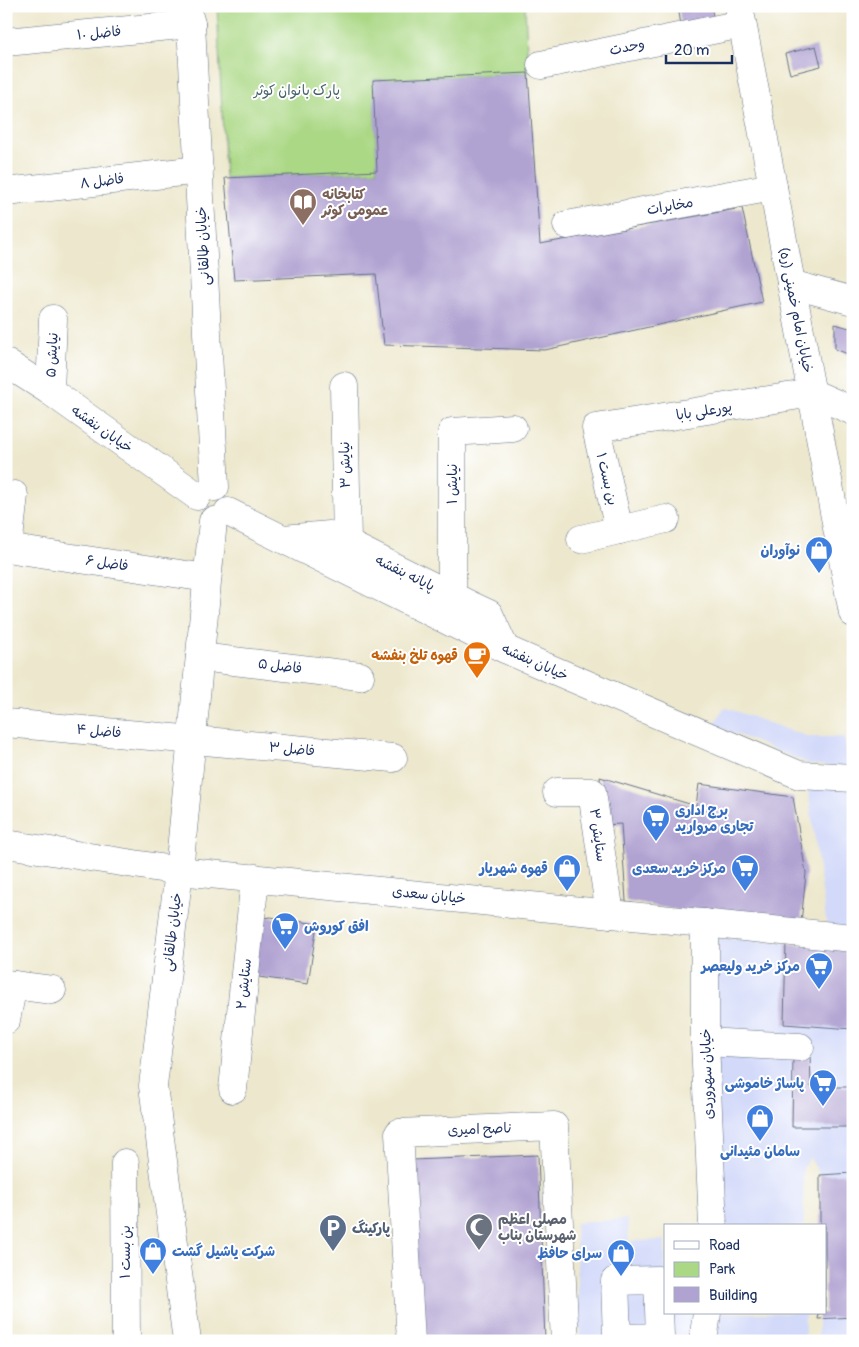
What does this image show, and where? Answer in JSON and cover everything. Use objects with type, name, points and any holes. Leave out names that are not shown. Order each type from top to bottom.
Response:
[{"type":"street","name":"فاضل ۱۰","points":[[6,42],[189,15]]},
{"type":"street","name":"خیابان طالقانی","points":[[187,1341],[153,1086],[179,871],[207,578],[220,517],[202,518],[196,508],[206,492],[199,170],[189,15]]},
{"type":"street","name":"وحدت","points":[[541,65],[741,15]]},
{"type":"street","name":"خیابان امام خمینی (ره)","points":[[741,15],[853,613]]},
{"type":"street","name":"فاضل ۸","points":[[6,192],[199,170]]},
{"type":"street","name":"مخابرات","points":[[566,225],[773,187]]},
{"type":"street","points":[[791,284],[853,301]]},
{"type":"street","name":"نیایش ۵","points":[[50,392],[53,319]]},
{"type":"street","name":"خیابان بنفشه","points":[[6,363],[206,492]]},
{"type":"street","name":"نیایش ۳","points":[[344,386],[347,543]]},
{"type":"street","points":[[812,393],[853,411]]},
{"type":"street","name":"پورعلی بابا","points":[[596,428],[812,393]]},
{"type":"street","name":"نیایش ۱","points":[[452,596],[452,432],[513,428]]},
{"type":"street","name":"بن بست ۱","points":[[596,428],[619,530]]},
{"type":"street","points":[[7,548],[14,495]]},
{"type":"street","name":"خیابان بنفشه","points":[[220,517],[282,539],[505,649],[799,775],[853,778]]},
{"type":"street","points":[[581,539],[666,519]]},
{"type":"street","name":"پایانه بنفشه","points":[[282,539],[330,535],[347,543],[489,614],[505,649]]},
{"type":"street","name":"فاضل ۶","points":[[7,548],[207,578]]},
{"type":"street","name":"فاضل ۵","points":[[200,657],[360,676]]},
{"type":"street","name":"فاضل ۴","points":[[6,723],[192,740]]},
{"type":"street","name":"فاضل ۳","points":[[192,740],[393,758]]},
{"type":"street","name":"ستایش ۳","points":[[557,792],[592,792],[610,914]]},
{"type":"street","name":"خیابان سعدی","points":[[6,844],[179,871],[853,938]]},
{"type":"street","name":"ستایش ۲","points":[[233,1089],[255,878]]},
{"type":"street","name":"خیابان سهروردی","points":[[705,923],[705,1042],[713,1224]]},
{"type":"street","points":[[6,1020],[10,985],[52,990]]},
{"type":"street","points":[[705,1042],[800,1047]]},
{"type":"street","name":"ناصح امیری","points":[[411,1341],[399,1133],[554,1126],[565,1341]]},
{"type":"street","name":"بن بست ۱","points":[[125,1163],[126,1341]]},
{"type":"street","points":[[703,1341],[707,1314]]},
{"type":"shaded area","points":[[724,707],[809,737],[844,737],[850,769],[810,764],[714,725]]},
{"type":"shaded area","points":[[807,783],[853,786],[853,881],[850,882],[853,904],[853,931],[827,927]]},
{"type":"shaded area","points":[[718,938],[786,943],[784,1023],[853,1029],[853,1087],[811,1087],[810,1043],[714,1036]]},
{"type":"shaded area","name":"سامان مئیدانی","points":[[716,1049],[793,1053],[792,1127],[853,1127],[853,1173],[820,1175],[810,1158],[803,1168],[804,1224],[722,1224]]},
{"type":"shaded area","name":"سرای حافظ","points":[[627,1219],[629,1241],[664,1240],[664,1314],[696,1314],[694,1341],[580,1341],[575,1223]]},
{"type":"shaded area","points":[[719,1314],[805,1314],[805,1341],[717,1341]]},
{"type":"shaded area","points":[[853,1317],[853,1341],[818,1341],[818,1319]]},
{"type":"green space","name":"پارک بانوان کوثر","points":[[217,6],[525,6],[528,73],[374,80],[377,171],[225,178]]},
{"type":"building","points":[[678,6],[711,6],[714,20],[682,32]]},
{"type":"building","points":[[816,46],[821,66],[790,74],[785,54]]},
{"type":"building","points":[[528,73],[540,244],[742,208],[762,302],[545,350],[384,345],[376,274],[234,280],[225,178],[377,171],[373,80]]},
{"type":"building","points":[[835,324],[853,329],[853,356],[835,349]]},
{"type":"building","points":[[600,777],[696,806],[699,784],[793,797],[806,873],[801,923],[683,911],[626,901],[621,824],[603,825]]},
{"type":"building","name":"افق کوروش","points":[[270,917],[317,924],[308,984],[252,976],[263,918]]},
{"type":"building","name":"مرکز خرید ولیعصر","points":[[786,943],[853,951],[853,1029],[784,1024]]},
{"type":"building","name":"پاساژ خاموشی","points":[[793,1053],[810,1054],[811,1087],[853,1087],[853,1127],[792,1127]]},
{"type":"building","name":"مصلی اعظم شهرستان بناب","points":[[538,1155],[545,1341],[420,1341],[412,1160]]},
{"type":"building","points":[[853,1173],[853,1317],[818,1319],[819,1314],[826,1314],[826,1224],[820,1224],[820,1175]]},
{"type":"place","name":"کتابخانه عمومی کوثر","points":[[303,226]]},
{"type":"place","name":"نوآوران","points":[[819,574]]},
{"type":"place","name":"قهوه تلخ بنفشه","points":[[477,679]]},
{"type":"place","name":"برج اداری تجاری مروارید","points":[[656,842]]},
{"type":"place","name":"قهوه شهریار","points":[[567,892]]},
{"type":"place","name":"مرکز خرید سعدی","points":[[745,892]]},
{"type":"place","name":"افق کوروش","points":[[285,950]]},
{"type":"place","name":"مرکز خرید ولیعصر","points":[[819,990]]},
{"type":"place","name":"پاساژ خاموشی","points":[[823,1107]]},
{"type":"place","name":"سامان مئیدانی","points":[[760,1142]]},
{"type":"place","name":"مصلی اعظم شهرستان بناب","points":[[479,1251]]},
{"type":"place","name":"پارکینگ","points":[[333,1252]]},
{"type":"place","name":"شرکت یاشیل گشت","points":[[153,1275]]},
{"type":"place","name":"سرای حافظ","points":[[621,1277]]}]
